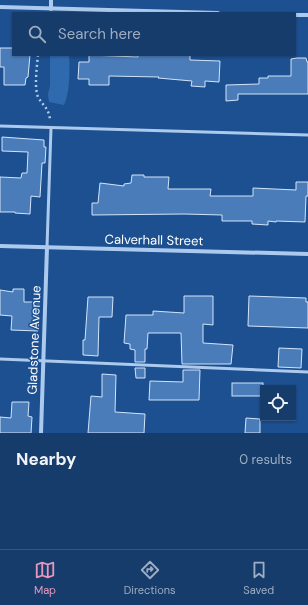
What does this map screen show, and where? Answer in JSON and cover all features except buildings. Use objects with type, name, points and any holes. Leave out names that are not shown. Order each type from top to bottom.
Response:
[{"type":"street","points":[[51,0],[51,9]]},
{"type":"street","points":[[0,7],[176,12]]},
{"type":"street","points":[[296,15],[308,15]]},
{"type":"street","name":"Calverhall Street","points":[[0,246],[308,254]]},
{"type":"street","name":"Gladstone Avenue","points":[[42,433],[47,248]]},
{"type":"lane","points":[[0,126],[308,135]]},
{"type":"lane","points":[[47,248],[51,128]]},
{"type":"lane","points":[[0,358],[308,372]]},
{"type":"path","points":[[38,56],[36,73],[37,96],[48,111],[51,128]]},
{"type":"shaded area","points":[[50,56],[69,56],[68,88],[64,105],[49,102],[48,94],[50,86]]}]
